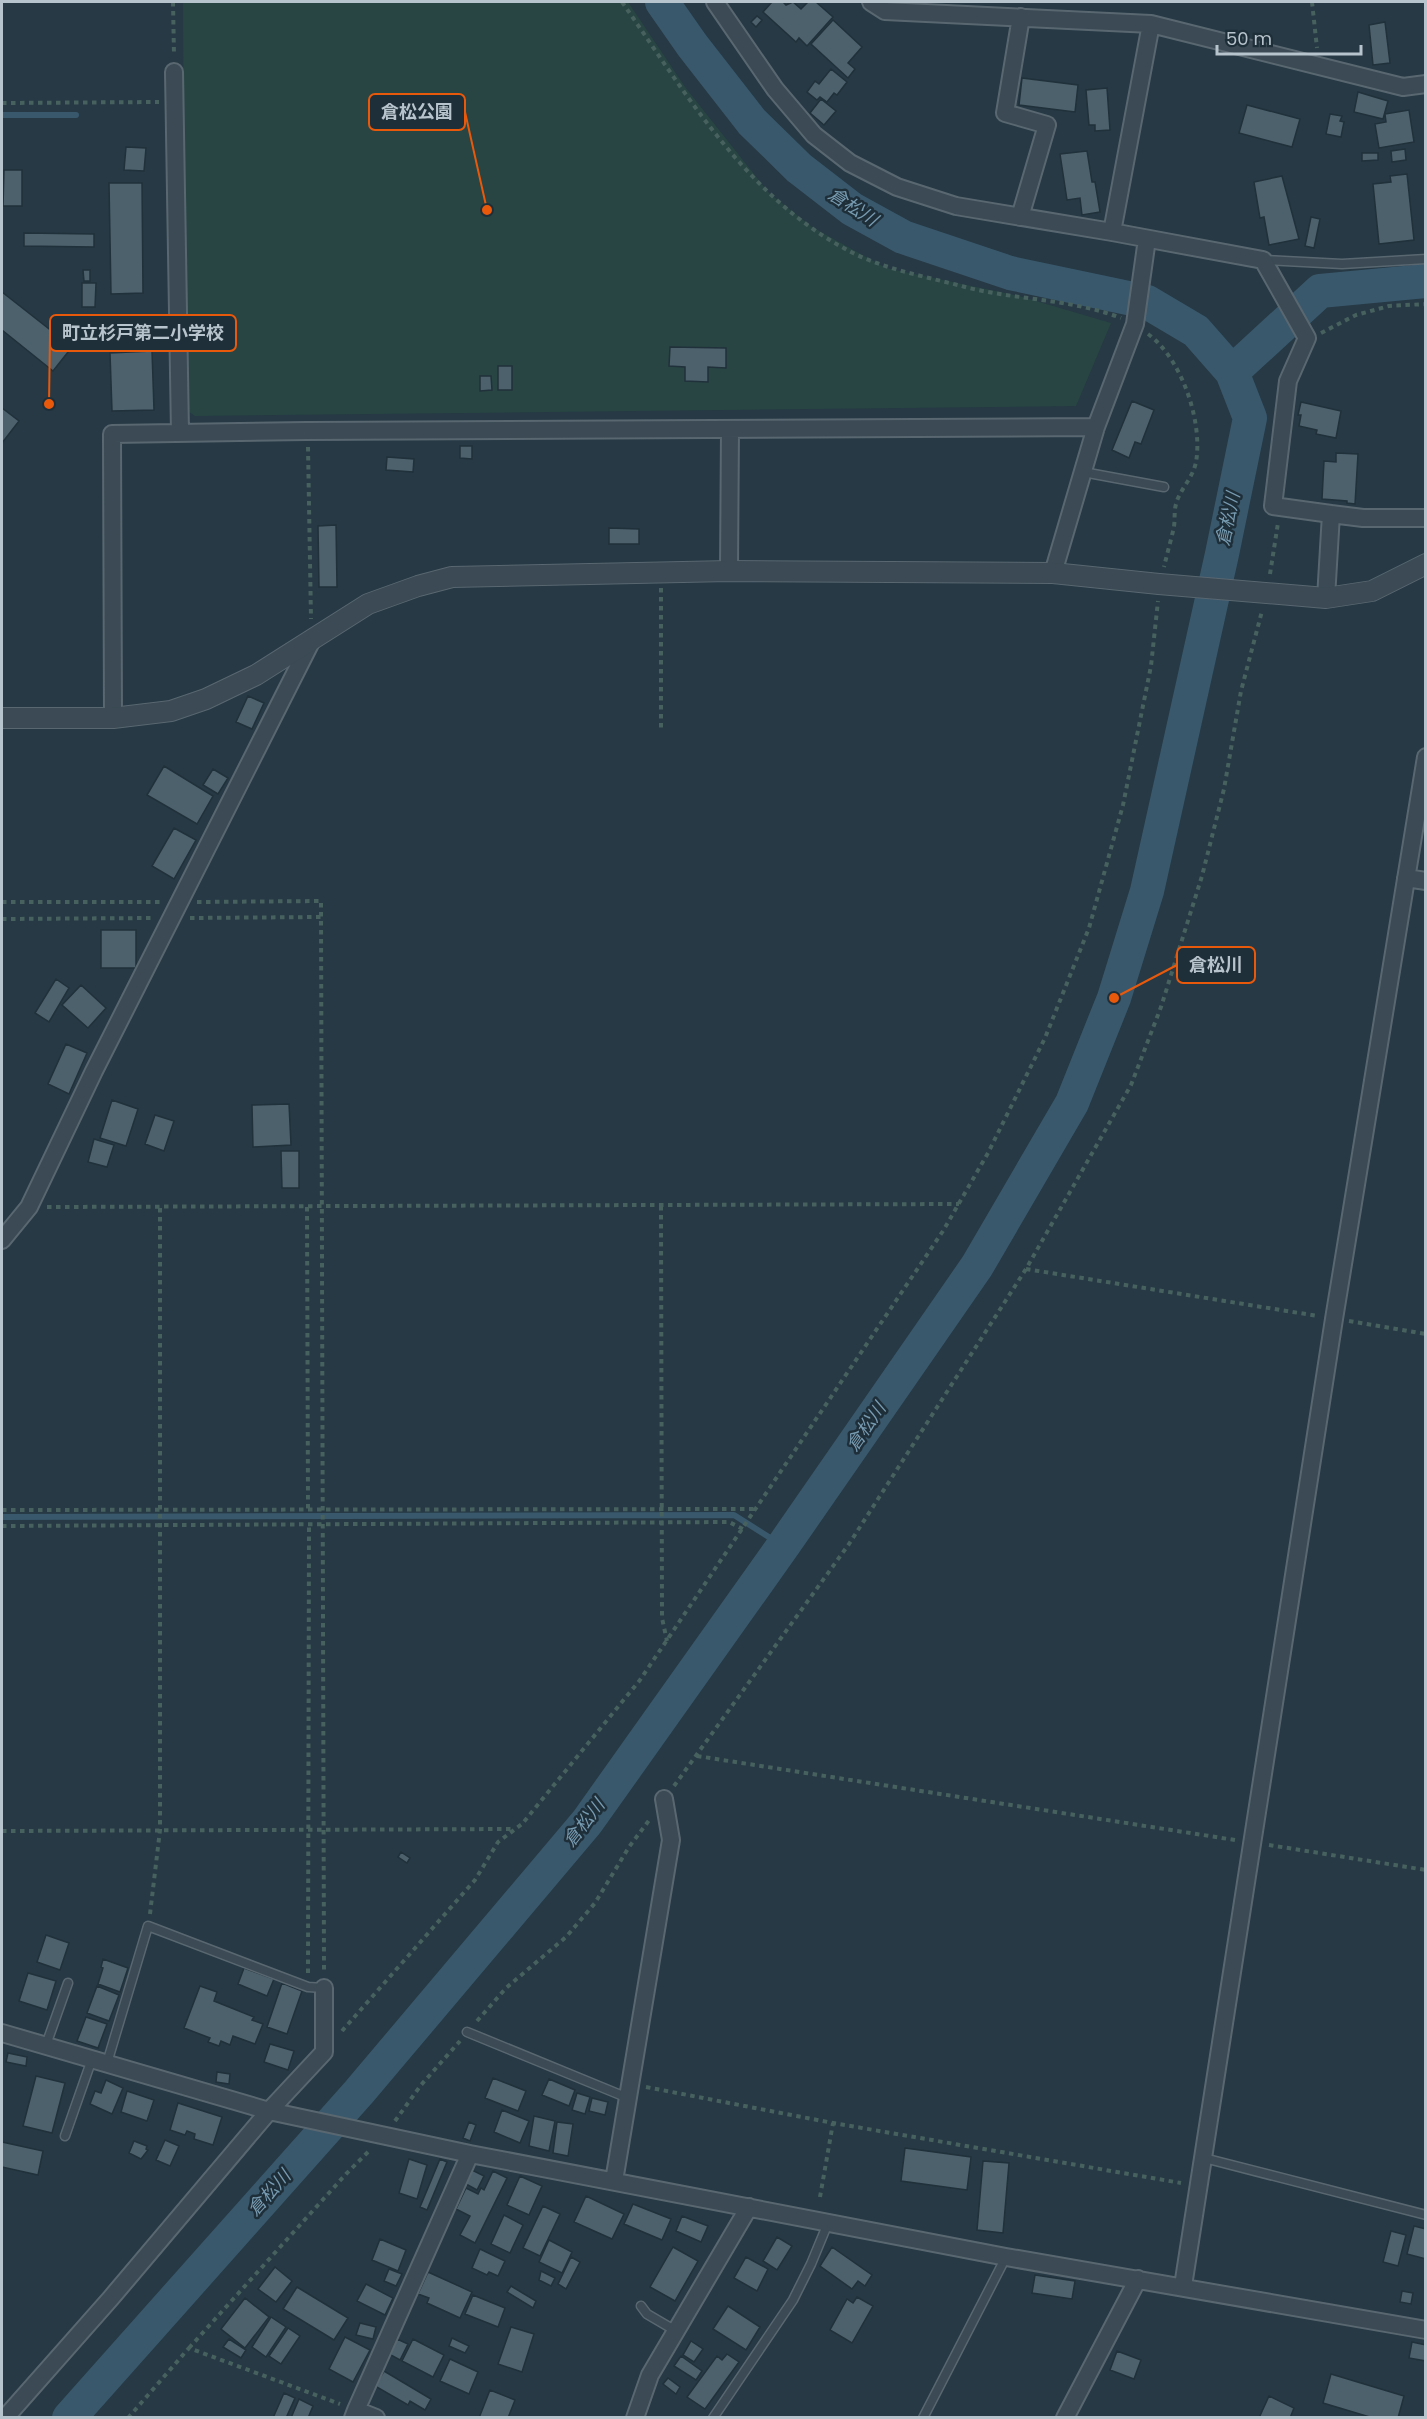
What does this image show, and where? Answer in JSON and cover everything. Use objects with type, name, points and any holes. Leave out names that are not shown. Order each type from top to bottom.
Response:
[{"type":"street","points":[[715,2],[775,89],[814,135],[850,163],[897,187],[956,206],[1263,260],[1307,338],[1288,381],[1273,506],[1363,519],[1425,518]]},
{"type":"street","points":[[871,2],[885,11],[1151,24],[1403,87],[1425,84]]},
{"type":"street","points":[[1020,17],[1005,113],[1047,125],[1020,217]]},
{"type":"street","points":[[1112,232],[1151,24]]},
{"type":"street","points":[[174,72],[180,433]]},
{"type":"street","points":[[1053,573],[1096,428],[1135,324],[1147,238]]},
{"type":"street","points":[[113,718],[112,434],[307,431],[1096,428]]},
{"type":"street","points":[[729,572],[730,429]]},
{"type":"street","points":[[1326,598],[1331,514]]},
{"type":"street","points":[[2,718],[113,718],[171,711],[206,699],[256,675],[369,604],[418,586],[452,577],[661,572],[1053,573],[1326,598],[1372,591],[1425,564]]},
{"type":"street","points":[[2,1240],[29,1206],[94,1071],[313,638]]},
{"type":"street","points":[[1183,2286],[1334,1319],[1425,757]]},
{"type":"street","points":[[1406,878],[1425,881]]},
{"type":"street","points":[[614,2181],[671,1840],[664,1799]]},
{"type":"street","points":[[5,2418],[111,2298],[269,2111],[324,2052],[316,1988]]},
{"type":"street","points":[[2,2033],[269,2111],[470,2154],[1006,2257],[1183,2286],[1425,2330]]},
{"type":"street","points":[[376,2418],[355,2414],[470,2154]]},
{"type":"street","points":[[635,2418],[650,2375],[749,2207]]},
{"type":"street","points":[[1065,2418],[1138,2279]]},
{"type":"lane","points":[[1263,260],[1342,264],[1425,259]]},
{"type":"lane","points":[[1083,472],[1164,487]]},
{"type":"lane","points":[[66,2136],[100,2061],[148,1926],[316,1988]]},
{"type":"lane","points":[[46,2045],[69,1983]]},
{"type":"lane","points":[[467,2032],[629,2091]]},
{"type":"lane","points":[[1204,2158],[1425,2215]]},
{"type":"lane","points":[[713,2418],[793,2300],[828,2223]]},
{"type":"lane","points":[[923,2418],[1006,2257]]},
{"type":"lane","points":[[642,2306],[647,2314],[676,2331]]},
{"type":"path","points":[[173,2],[174,72]]},
{"type":"path","points":[[324,2052],[475,1880],[498,1842],[522,1824],[640,1680],[943,1231],[988,1153],[1045,1038],[1089,928],[1123,805],[1151,666],[1159,584],[1174,525],[1176,504],[1190,479],[1196,462],[1196,420],[1189,394],[1171,361],[1152,336],[1135,324],[1116,316],[969,288],[879,264],[852,253],[813,230],[784,207],[746,171],[698,110],[622,2]]},
{"type":"path","points":[[1312,2],[1319,67]]},
{"type":"path","points":[[2,103],[174,102]]},
{"type":"path","points":[[1307,338],[1356,315],[1389,306],[1425,304]]},
{"type":"path","points":[[307,431],[310,604],[313,638]]},
{"type":"path","points":[[128,2418],[346,2174],[385,2136],[421,2085],[506,1988],[566,1937],[595,1903],[629,1847],[849,1544],[1026,1269],[1131,1085],[1161,1008],[1205,865],[1224,789],[1242,691],[1267,594],[1281,507]]},
{"type":"path","points":[[661,572],[661,729]]},
{"type":"path","points":[[2,902],[321,901],[324,1830],[316,1988]]},
{"type":"path","points":[[29,1206],[959,1204]]},
{"type":"path","points":[[661,1206],[662,1618],[667,1641]]},
{"type":"path","points":[[148,1926],[160,1830],[160,1207]]},
{"type":"path","points":[[307,1207],[308,1509]]},
{"type":"path","points":[[1026,1269],[1425,1334]]},
{"type":"path","points":[[2,1510],[756,1509]]},
{"type":"path","points":[[2,1526],[729,1522],[743,1529]]},
{"type":"path","points":[[309,1524],[308,1830],[316,1988]]},
{"type":"path","points":[[697,1756],[1425,1870]]},
{"type":"path","points":[[2,1831],[515,1829]]},
{"type":"path","points":[[629,2091],[833,2123],[1199,2186]]},
{"type":"path","points":[[820,2197],[833,2123]]},
{"type":"path","points":[[189,2348],[355,2414]]},
{"type":"green space","points":[[183,2],[628,2],[685,87],[769,193],[812,227],[886,268],[1019,296],[1111,323],[1076,406],[195,416],[185,409]]},
{"type":"building","points":[[772,2],[783,2],[786,5],[793,2],[801,9],[808,2],[816,2],[833,17],[807,46],[799,38],[796,42],[763,12]]},
{"type":"building","points":[[757,16],[762,20],[756,27],[751,22]]},
{"type":"building","points":[[833,20],[862,47],[848,63],[855,69],[848,78],[811,44]]},
{"type":"building","points":[[1385,22],[1390,63],[1373,65],[1369,25]]},
{"type":"building","points":[[831,69],[847,82],[837,95],[834,93],[827,102],[820,97],[817,100],[807,92],[815,81],[819,84]]},
{"type":"building","points":[[1022,78],[1078,85],[1075,112],[1019,105]]},
{"type":"building","points":[[1107,88],[1110,130],[1095,131],[1095,125],[1089,125],[1086,90]]},
{"type":"building","points":[[1358,92],[1388,101],[1383,119],[1354,112]]},
{"type":"building","points":[[821,99],[836,111],[824,125],[810,113]]},
{"type":"building","points":[[1247,105],[1300,119],[1292,147],[1239,133]]},
{"type":"building","points":[[1409,110],[1414,142],[1379,148],[1375,124],[1386,122],[1385,114]]},
{"type":"building","points":[[1330,114],[1342,116],[1340,121],[1344,122],[1341,137],[1326,134]]},
{"type":"building","points":[[126,147],[146,148],[144,171],[124,170]]},
{"type":"building","points":[[1405,149],[1406,160],[1392,162],[1391,151]]},
{"type":"building","points":[[1087,151],[1100,212],[1082,215],[1080,198],[1067,200],[1060,154]]},
{"type":"building","points":[[1362,153],[1378,153],[1378,160],[1362,161]]},
{"type":"building","points":[[4,170],[22,170],[22,206],[3,206]]},
{"type":"building","points":[[1407,174],[1414,240],[1379,244],[1373,184],[1391,182],[1390,176]]},
{"type":"building","points":[[1282,176],[1299,239],[1269,245],[1264,217],[1260,218],[1254,182]]},
{"type":"building","points":[[109,183],[142,183],[143,293],[111,294]]},
{"type":"building","points":[[1311,217],[1320,219],[1314,248],[1305,246]]},
{"type":"building","points":[[24,233],[94,234],[94,247],[24,246]]},
{"type":"building","points":[[83,270],[90,270],[90,281],[84,281]]},
{"type":"building","points":[[82,283],[96,283],[95,307],[82,307]]},
{"type":"building","points":[[2,292],[72,347],[53,371],[2,330]]},
{"type":"building","points":[[670,347],[726,348],[726,368],[708,367],[708,382],[685,381],[685,367],[669,366]]},
{"type":"building","points":[[152,351],[154,410],[112,411],[110,353]]},
{"type":"building","points":[[498,366],[512,366],[512,390],[498,390]]},
{"type":"building","points":[[480,376],[491,376],[492,390],[480,391]]},
{"type":"building","points":[[1132,401],[1154,410],[1141,444],[1135,442],[1129,458],[1112,450]]},
{"type":"building","points":[[1301,402],[1341,411],[1336,438],[1316,434],[1317,430],[1299,426],[1301,415],[1298,415]]},
{"type":"building","points":[[2,408],[19,421],[2,443]]},
{"type":"building","points":[[460,446],[472,446],[472,459],[460,458]]},
{"type":"building","points":[[1336,453],[1358,454],[1355,504],[1322,499],[1324,461],[1336,462]]},
{"type":"building","points":[[387,457],[414,459],[413,472],[386,470]]},
{"type":"building","points":[[336,525],[337,587],[319,587],[318,526]]},
{"type":"building","points":[[609,528],[639,529],[639,544],[609,544]]},
{"type":"building","points":[[248,696],[264,703],[252,729],[236,722]]},
{"type":"building","points":[[164,766],[213,796],[197,824],[147,795]]},
{"type":"building","points":[[213,769],[228,778],[218,794],[203,785]]},
{"type":"building","points":[[174,828],[196,840],[174,879],[152,866]]},
{"type":"building","points":[[101,930],[136,930],[136,968],[101,968]]},
{"type":"building","points":[[56,979],[69,988],[49,1022],[35,1013]]},
{"type":"building","points":[[81,985],[106,1008],[88,1028],[62,1005]]},
{"type":"building","points":[[66,1044],[87,1053],[69,1094],[48,1084]]},
{"type":"building","points":[[112,1100],[138,1109],[126,1146],[100,1138]]},
{"type":"building","points":[[289,1104],[291,1145],[253,1147],[252,1105]]},
{"type":"building","points":[[155,1115],[174,1121],[164,1151],[145,1144]]},
{"type":"building","points":[[94,1139],[114,1145],[107,1167],[88,1162]]},
{"type":"building","points":[[281,1151],[299,1151],[299,1188],[282,1188]]},
{"type":"building","points":[[401,1852],[410,1858],[407,1863],[398,1857]]},
{"type":"building","points":[[46,1935],[69,1943],[60,1970],[37,1962]]},
{"type":"building","points":[[103,1959],[128,1968],[120,1992],[98,1984]]},
{"type":"building","points":[[244,1968],[274,1979],[267,1996],[238,1984]]},
{"type":"building","points":[[28,1973],[56,1981],[47,2010],[19,2001]]},
{"type":"building","points":[[282,1983],[302,1991],[287,2034],[267,2027]]},
{"type":"building","points":[[97,1986],[119,1995],[109,2021],[87,2013]]},
{"type":"building","points":[[200,1986],[217,1992],[214,2001],[254,2017],[252,2020],[263,2024],[255,2044],[233,2036],[230,2045],[221,2041],[219,2046],[208,2042],[210,2038],[184,2028]]},
{"type":"building","points":[[86,2017],[107,2024],[98,2048],[77,2041]]},
{"type":"building","points":[[270,2044],[294,2051],[288,2070],[264,2062]]},
{"type":"building","points":[[8,2053],[27,2057],[26,2066],[6,2062]]},
{"type":"building","points":[[217,2072],[230,2074],[229,2084],[216,2082]]},
{"type":"building","points":[[36,2076],[65,2083],[52,2133],[23,2126]]},
{"type":"building","points":[[493,2078],[526,2091],[518,2111],[485,2098]]},
{"type":"building","points":[[549,2079],[575,2090],[569,2106],[542,2095]]},
{"type":"building","points":[[106,2080],[123,2088],[112,2114],[90,2104],[95,2091],[101,2093]]},
{"type":"building","points":[[127,2091],[154,2100],[147,2121],[121,2112]]},
{"type":"building","points":[[577,2093],[590,2097],[585,2114],[572,2110]]},
{"type":"building","points":[[592,2098],[608,2102],[605,2115],[589,2111]]},
{"type":"building","points":[[178,2103],[222,2117],[213,2145],[194,2139],[195,2134],[187,2131],[185,2135],[170,2130]]},
{"type":"building","points":[[502,2110],[529,2121],[520,2143],[494,2132]]},
{"type":"building","points":[[534,2116],[555,2121],[549,2151],[529,2146]]},
{"type":"building","points":[[469,2122],[476,2125],[470,2141],[463,2138]]},
{"type":"building","points":[[557,2122],[573,2124],[568,2156],[553,2153]]},
{"type":"building","points":[[165,2140],[179,2146],[170,2166],[156,2160]]},
{"type":"building","points":[[134,2141],[147,2146],[148,2150],[141,2159],[129,2153]]},
{"type":"building","points":[[2,2142],[43,2151],[38,2175],[2,2167]]},
{"type":"building","points":[[905,2148],[971,2157],[967,2190],[901,2181]]},
{"type":"building","points":[[409,2159],[427,2165],[417,2199],[399,2193]]},
{"type":"building","points":[[440,2159],[447,2162],[427,2210],[420,2207]]},
{"type":"building","points":[[983,2161],[1009,2163],[1003,2233],[977,2230]]},
{"type":"building","points":[[472,2170],[484,2176],[477,2190],[466,2184]]},
{"type":"building","points":[[493,2171],[507,2178],[475,2243],[460,2235],[470,2216],[456,2209],[466,2188],[478,2194],[481,2188],[484,2190]]},
{"type":"building","points":[[520,2176],[542,2186],[529,2215],[507,2205]]},
{"type":"building","points":[[586,2196],[624,2214],[612,2239],[574,2222]]},
{"type":"building","points":[[633,2204],[671,2219],[662,2240],[624,2224]]},
{"type":"building","points":[[543,2206],[560,2214],[540,2256],[523,2248]]},
{"type":"building","points":[[504,2215],[523,2225],[510,2253],[491,2244]]},
{"type":"building","points":[[682,2216],[708,2226],[701,2242],[676,2231]]},
{"type":"building","points":[[1414,2226],[1426,2229],[1426,2259],[1407,2254]]},
{"type":"building","points":[[1391,2231],[1406,2235],[1398,2266],[1383,2262]]},
{"type":"building","points":[[777,2237],[792,2246],[777,2270],[763,2261]]},
{"type":"building","points":[[380,2239],[406,2250],[398,2271],[372,2260]]},
{"type":"building","points":[[549,2240],[572,2252],[562,2273],[539,2262]]},
{"type":"building","points":[[673,2247],[698,2261],[675,2301],[650,2287]]},
{"type":"building","points":[[832,2247],[872,2275],[865,2286],[858,2281],[852,2289],[820,2266]]},
{"type":"building","points":[[480,2249],[505,2261],[498,2276],[489,2272],[487,2275],[472,2268]]},
{"type":"building","points":[[571,2257],[580,2262],[566,2289],[558,2284]]},
{"type":"building","points":[[746,2257],[768,2269],[757,2291],[734,2278]]},
{"type":"building","points":[[275,2267],[292,2281],[276,2302],[258,2289]]},
{"type":"building","points":[[389,2269],[402,2274],[396,2286],[384,2281]]},
{"type":"building","points":[[541,2271],[555,2278],[551,2286],[539,2280]]},
{"type":"building","points":[[428,2272],[472,2292],[460,2318],[427,2303],[429,2298],[418,2294]]},
{"type":"building","points":[[1035,2275],[1075,2281],[1072,2299],[1032,2293]]},
{"type":"building","points":[[366,2284],[393,2298],[385,2315],[357,2301]]},
{"type":"building","points":[[511,2286],[536,2301],[533,2308],[507,2292]]},
{"type":"building","points":[[297,2287],[348,2318],[334,2340],[283,2309]]},
{"type":"building","points":[[1402,2291],[1413,2293],[1411,2304],[1400,2302]]},
{"type":"building","points":[[473,2295],[505,2308],[498,2327],[465,2314]]},
{"type":"building","points":[[857,2297],[873,2306],[852,2343],[830,2330],[847,2299],[853,2303]]},
{"type":"building","points":[[245,2298],[269,2317],[245,2348],[221,2329]]},
{"type":"building","points":[[728,2306],[760,2327],[746,2350],[713,2329]]},
{"type":"building","points":[[271,2317],[286,2327],[266,2357],[252,2347]]},
{"type":"building","points":[[360,2323],[376,2327],[373,2339],[356,2335]]},
{"type":"building","points":[[511,2327],[534,2334],[522,2372],[498,2364]]},
{"type":"building","points":[[288,2328],[300,2336],[281,2364],[269,2356]]},
{"type":"building","points":[[345,2337],[370,2350],[353,2382],[329,2369]]},
{"type":"building","points":[[452,2338],[469,2346],[465,2353],[449,2346]]},
{"type":"building","points":[[229,2339],[246,2350],[241,2358],[223,2347]]},
{"type":"building","points":[[397,2339],[408,2344],[400,2360],[389,2354]]},
{"type":"building","points":[[413,2339],[444,2355],[433,2377],[402,2361]]},
{"type":"building","points":[[691,2341],[703,2349],[694,2362],[683,2355]]},
{"type":"building","points":[[1412,2342],[1426,2345],[1426,2361],[1409,2358]]},
{"type":"building","points":[[1117,2351],[1141,2360],[1134,2379],[1110,2370]]},
{"type":"building","points":[[727,2354],[739,2362],[705,2409],[687,2397],[717,2356],[722,2360]]},
{"type":"building","points":[[681,2356],[702,2371],[696,2380],[674,2366]]},
{"type":"building","points":[[450,2359],[478,2372],[469,2394],[440,2381]]},
{"type":"building","points":[[384,2371],[431,2399],[425,2410],[410,2401],[408,2405],[375,2386]]},
{"type":"building","points":[[1331,2374],[1404,2396],[1398,2418],[1373,2418],[1323,2403]]},
{"type":"building","points":[[668,2378],[680,2387],[676,2394],[663,2384]]},
{"type":"building","points":[[490,2390],[515,2400],[508,2418],[479,2418]]},
{"type":"building","points":[[284,2393],[295,2398],[286,2418],[273,2418]]},
{"type":"building","points":[[1269,2396],[1294,2408],[1290,2418],[1259,2418]]},
{"type":"building","points":[[299,2399],[313,2406],[308,2418],[291,2418]]},
{"type":"waterway","name":"倉松川","points":[[69,2418],[359,2092],[587,1822],[783,1546],[977,1266],[1072,1103],[1114,998],[1147,891],[1250,418],[1232,372],[1196,331],[1147,302],[1010,273],[903,237],[852,209],[799,168],[752,122],[692,45],[662,2]]},
{"type":"waterway","points":[[2,115],[76,115]]},
{"type":"waterway","points":[[1232,372],[1320,291],[1426,281]]},
{"type":"waterway","points":[[2,1517],[734,1515],[783,1546]]},
{"type":"place","name":"倉松公園","points":[[487,210]]},
{"type":"place","name":"町立杉戸第二小学校","points":[[49,404]]},
{"type":"place","name":"倉松川","points":[[1114,998]]}]
